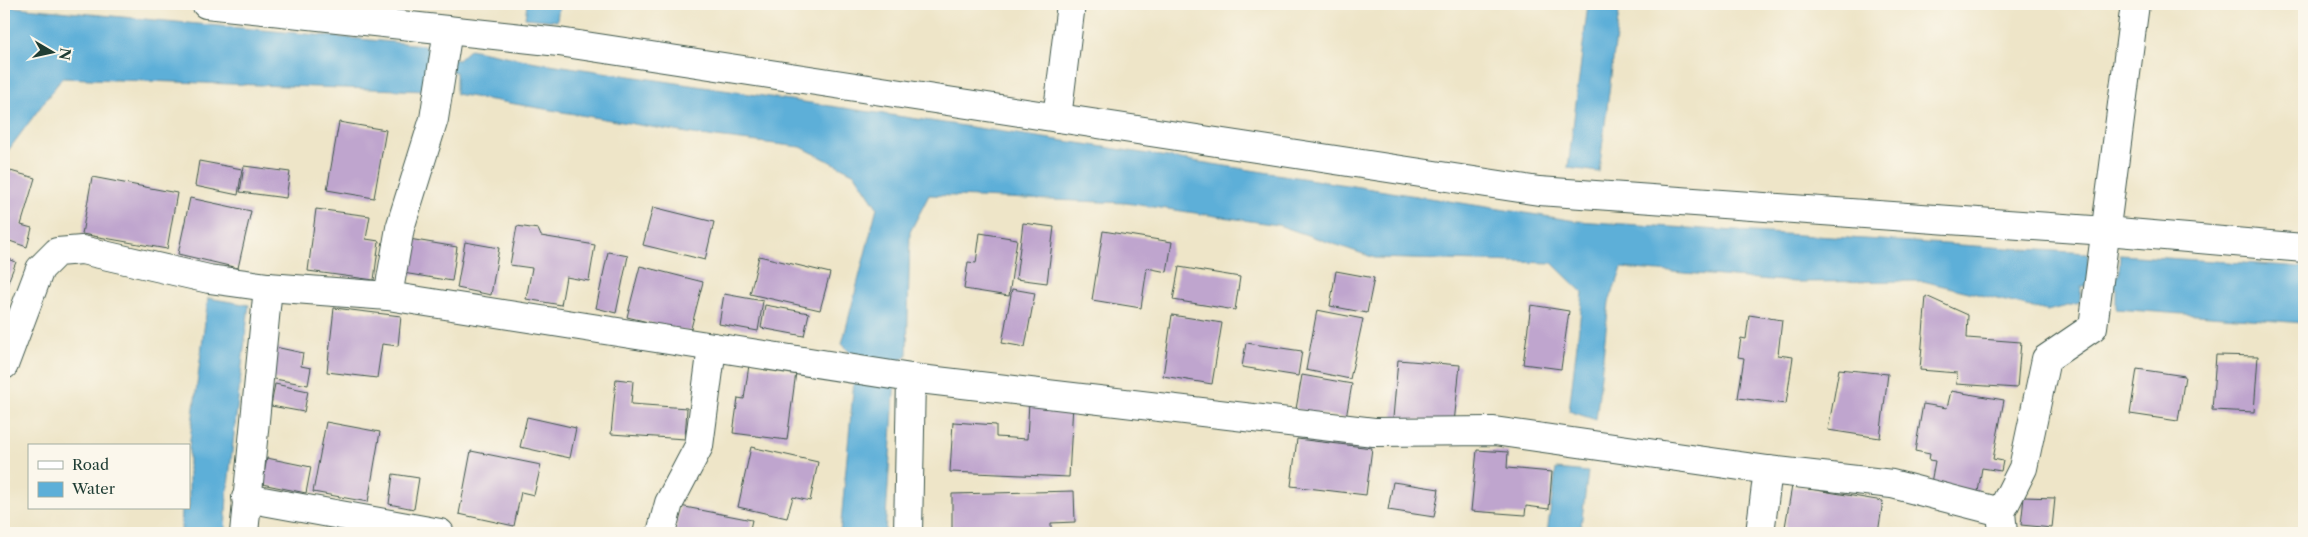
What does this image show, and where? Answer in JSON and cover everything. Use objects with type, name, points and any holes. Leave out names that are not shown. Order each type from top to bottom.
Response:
[{"type":"street","points":[[206,4],[445,53],[559,42],[1539,191],[2304,248]]},
{"type":"street","points":[[1057,118],[1071,4]]},
{"type":"street","points":[[4,365],[40,269],[58,252],[82,250],[208,279],[268,288],[388,296],[907,377],[1374,432],[1494,431],[1768,470],[1892,484],[2002,523],[2023,468],[2046,359],[2093,326],[2135,4]]},
{"type":"street","points":[[388,296],[400,228],[434,120],[445,53]]},
{"type":"street","points":[[244,533],[268,288]]},
{"type":"street","points":[[661,533],[669,503],[699,446],[712,347]]},
{"type":"street","points":[[907,377],[908,533]]},
{"type":"street","points":[[1760,533],[1768,470]]},
{"type":"street","points":[[246,498],[440,533]]},
{"type":"water","points":[[527,4],[559,4],[557,21],[525,18]]},
{"type":"water","points":[[1588,4],[1620,4],[1599,172],[1568,168]]},
{"type":"water","points":[[4,6],[424,45],[434,58],[458,60],[470,49],[536,62],[1091,145],[1576,221],[2088,253],[2088,274],[2119,275],[2120,255],[2304,267],[2304,323],[2116,309],[2116,288],[2081,286],[2080,303],[2047,311],[1923,281],[1795,282],[1622,268],[1609,302],[1596,420],[1569,411],[1583,293],[1552,263],[1375,258],[1278,225],[1126,203],[929,195],[910,232],[907,356],[896,363],[885,533],[840,533],[856,359],[842,344],[877,207],[855,174],[801,147],[699,135],[456,94],[456,72],[433,70],[428,91],[62,78],[4,156]]},
{"type":"water","points":[[208,298],[249,305],[227,495],[225,533],[181,533],[182,510],[190,510],[189,444]]},
{"type":"water","points":[[1556,469],[1588,472],[1580,533],[1547,533]]},
{"type":"building","points":[[339,122],[386,130],[374,198],[327,190]]},
{"type":"building","points":[[199,161],[242,169],[238,195],[195,186]]},
{"type":"building","points":[[244,166],[290,172],[286,198],[240,192]]},
{"type":"building","points":[[7,170],[35,178],[21,225],[32,228],[27,247],[4,239],[4,173]]},
{"type":"building","points":[[92,177],[177,193],[167,249],[82,234]]},
{"type":"building","points":[[190,198],[251,211],[238,268],[178,254]]},
{"type":"building","points":[[653,207],[714,222],[705,260],[643,245]]},
{"type":"building","points":[[316,209],[370,216],[366,239],[379,241],[374,280],[308,271]]},
{"type":"building","points":[[1023,223],[1054,227],[1047,283],[1016,279]]},
{"type":"building","points":[[517,226],[538,229],[541,236],[595,245],[589,281],[566,277],[561,305],[526,299],[532,268],[510,265]]},
{"type":"building","points":[[1103,231],[1172,242],[1167,272],[1147,268],[1141,308],[1092,300]]},
{"type":"building","points":[[980,233],[1017,239],[1009,296],[964,289],[968,262],[976,263]]},
{"type":"building","points":[[409,239],[457,247],[452,281],[403,273]]},
{"type":"building","points":[[465,242],[499,248],[491,295],[457,288]]},
{"type":"building","points":[[608,252],[628,256],[616,313],[596,308]]},
{"type":"building","points":[[759,256],[830,273],[820,310],[750,294]]},
{"type":"building","points":[[4,257],[16,262],[4,292]]},
{"type":"building","points":[[640,266],[703,282],[690,332],[627,317]]},
{"type":"building","points":[[1179,267],[1240,277],[1235,310],[1173,300]]},
{"type":"building","points":[[1336,271],[1374,278],[1367,313],[1330,306]]},
{"type":"building","points":[[1012,289],[1035,293],[1025,347],[1002,343]]},
{"type":"building","points":[[724,294],[763,301],[758,331],[719,324]]},
{"type":"building","points":[[1926,296],[1968,315],[1967,338],[2021,342],[2017,388],[1956,384],[1957,373],[1920,370]]},
{"type":"building","points":[[765,305],[809,313],[804,336],[761,328]]},
{"type":"building","points":[[1531,305],[1569,311],[1561,369],[1523,364]]},
{"type":"building","points":[[334,308],[401,316],[398,346],[382,344],[377,378],[327,372]]},
{"type":"building","points":[[1317,310],[1363,319],[1350,379],[1306,370]]},
{"type":"building","points":[[1172,315],[1222,323],[1212,384],[1163,376]]},
{"type":"building","points":[[1749,315],[1782,320],[1778,355],[1793,357],[1786,404],[1738,398],[1744,358],[1738,357],[1741,338],[1746,339]]},
{"type":"building","points":[[1246,343],[1302,351],[1298,376],[1242,367]]},
{"type":"building","points":[[275,347],[303,353],[301,366],[311,368],[308,385],[269,378]]},
{"type":"building","points":[[2216,355],[2258,356],[2254,412],[2212,410]]},
{"type":"building","points":[[1398,360],[1460,365],[1454,423],[1393,418]]},
{"type":"building","points":[[749,365],[796,372],[787,440],[733,433],[738,398],[744,399]]},
{"type":"building","points":[[1839,369],[1888,374],[1880,438],[1828,430]]},
{"type":"building","points":[[2137,369],[2185,376],[2178,421],[2130,414]]},
{"type":"building","points":[[1302,375],[1352,384],[1346,418],[1296,409]]},
{"type":"building","points":[[616,379],[633,381],[631,404],[687,408],[685,439],[611,434]]},
{"type":"building","points":[[275,384],[308,391],[304,412],[271,406]]},
{"type":"building","points":[[1951,391],[2004,400],[1993,459],[2003,461],[2001,471],[1982,468],[1978,492],[1931,483],[1935,461],[1929,460],[1930,454],[1915,451],[1923,404],[1947,408]]},
{"type":"building","points":[[1029,402],[1073,404],[1069,477],[950,472],[953,422],[996,425],[996,437],[1027,439]]},
{"type":"building","points":[[527,417],[576,428],[570,458],[520,447]]},
{"type":"building","points":[[326,422],[380,432],[368,502],[313,492]]},
{"type":"building","points":[[1297,439],[1372,448],[1366,495],[1291,486]]},
{"type":"building","points":[[751,447],[818,462],[810,501],[793,497],[787,518],[738,507]]},
{"type":"building","points":[[1477,450],[1508,452],[1507,468],[1552,472],[1549,509],[1526,506],[1525,515],[1471,511]]},
{"type":"building","points":[[471,451],[541,465],[534,495],[521,492],[514,526],[459,514]]},
{"type":"building","points":[[267,458],[311,467],[306,493],[262,484]]},
{"type":"building","points":[[393,474],[419,478],[414,509],[389,504]]},
{"type":"building","points":[[1393,482],[1439,489],[1434,517],[1388,510]]},
{"type":"building","points":[[1792,486],[1883,501],[1878,533],[1784,533]]},
{"type":"building","points":[[1074,491],[1075,522],[1051,523],[1051,533],[952,533],[952,494]]},
{"type":"building","points":[[2024,497],[2055,498],[2052,528],[2021,525]]},
{"type":"building","points":[[680,506],[752,520],[749,533],[675,533]]}]
